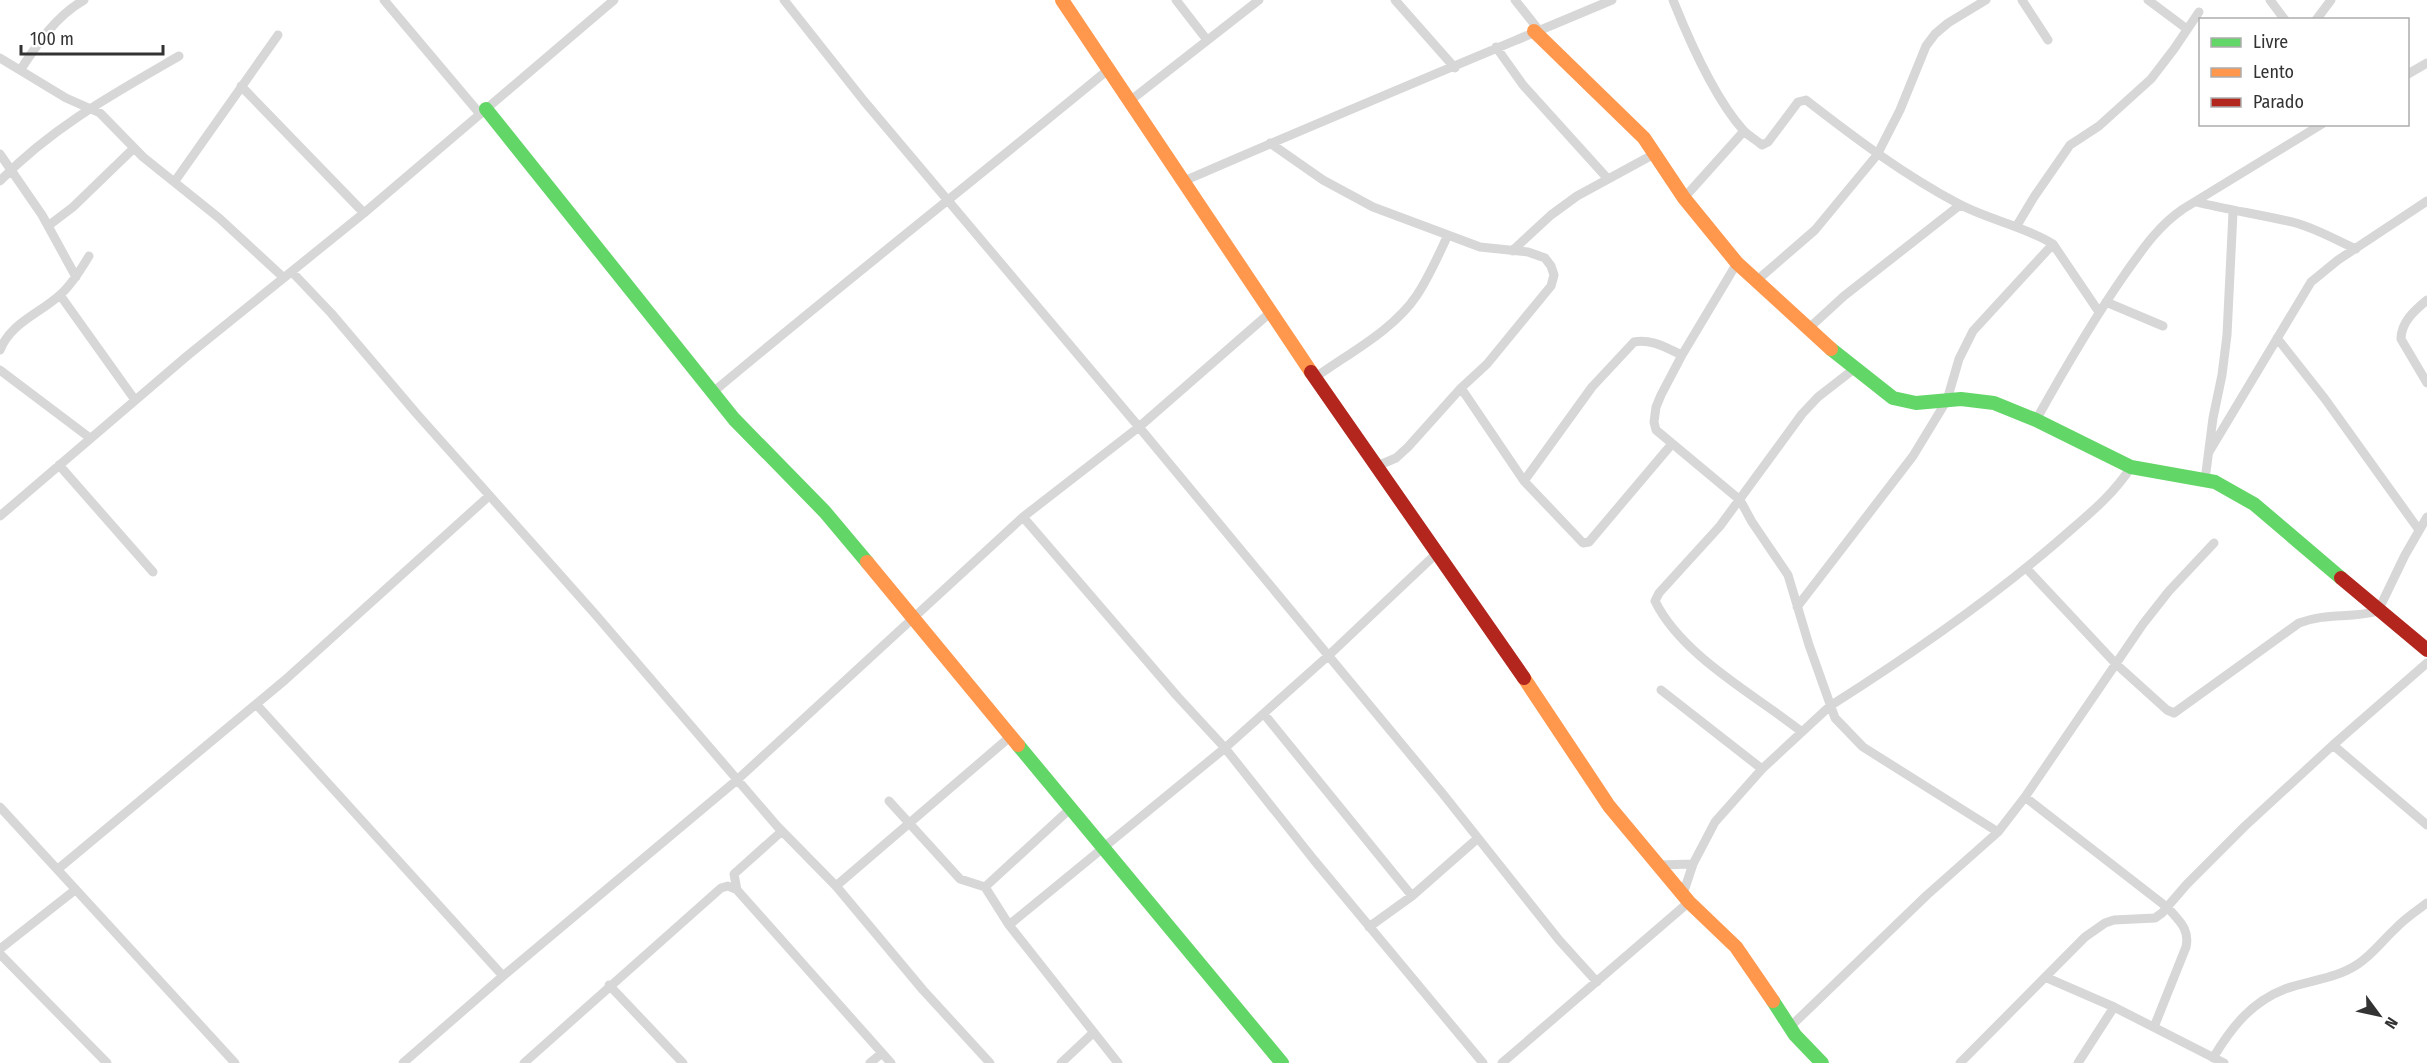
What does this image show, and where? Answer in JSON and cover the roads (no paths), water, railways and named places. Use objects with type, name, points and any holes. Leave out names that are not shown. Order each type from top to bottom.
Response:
[{"type":"street","points":[[21,69],[49,30],[67,11],[84,0]]},
{"type":"street","points":[[384,0],[483,112],[734,419],[825,512],[915,618],[1282,1063]]},
{"type":"street","points":[[0,516],[135,400],[364,213],[614,0]]},
{"type":"street","points":[[784,0],[948,202],[1139,427],[1478,838],[1558,940],[1597,982]]},
{"type":"street","points":[[1062,0],[1609,806],[1686,898],[1743,956],[1790,1027],[1822,1063]]},
{"type":"street","points":[[1176,0],[1207,40]]},
{"type":"street","points":[[1131,100],[1259,0]]},
{"type":"street","points":[[1395,0],[1455,68]]},
{"type":"street","points":[[1515,0],[1536,30],[1630,123],[1656,153],[1684,198],[1755,282],[1854,369],[1893,398],[1916,403],[1961,399],[1994,403],[2036,420],[2131,467],[2205,480],[2224,486],[2249,501],[2427,650]]},
{"type":"street","points":[[1184,181],[1389,92],[1455,68],[1496,47],[1612,0]]},
{"type":"street","points":[[1672,0],[1705,69],[1724,103],[1744,131],[1765,145],[1798,102],[1806,100],[1876,154],[1960,205],[2041,237],[2053,244],[2099,312]]},
{"type":"street","points":[[1755,282],[1815,230],[1876,154],[1900,110],[1926,46],[1948,23],[1986,0]]},
{"type":"street","points":[[2022,0],[2048,40]]},
{"type":"street","points":[[2148,0],[2187,29]]},
{"type":"street","points":[[2270,0],[2284,18]]},
{"type":"street","points":[[2318,18],[2331,0]]},
{"type":"street","points":[[2016,227],[2070,145],[2099,126],[2151,79],[2199,12]]},
{"type":"street","points":[[175,181],[278,35]]},
{"type":"street","points":[[1496,47],[1523,86],[1608,179]]},
{"type":"street","points":[[0,181],[42,141],[90,108],[179,56]]},
{"type":"street","points":[[0,58],[66,98],[100,113],[134,148],[219,218],[284,278]]},
{"type":"street","points":[[2409,73],[2427,63]]},
{"type":"street","points":[[712,393],[1109,69]]},
{"type":"street","points":[[241,86],[364,213]]},
{"type":"street","points":[[2036,420],[2064,368],[2099,312],[2164,223],[2319,126]]},
{"type":"street","points":[[1684,198],[1744,131]]},
{"type":"street","points":[[1270,143],[1348,195],[1447,237],[1480,247],[1528,252],[1545,258],[1554,275],[1551,286],[1487,364],[1461,388],[1396,458],[1377,466]]},
{"type":"street","points":[[48,226],[73,207],[134,148]]},
{"type":"street","points":[[1512,251],[1551,215],[1577,196],[1656,153]]},
{"type":"street","points":[[0,154],[48,226],[76,277]]},
{"type":"street","points":[[2209,452],[2311,282],[2324,270],[2427,201]]},
{"type":"street","points":[[2196,202],[2233,212],[2295,223],[2356,249]]},
{"type":"street","points":[[1808,329],[1844,296],[1960,205]]},
{"type":"street","points":[[2205,480],[2227,335],[2233,212]]},
{"type":"street","points":[[1316,377],[1387,326],[1405,310],[1417,296],[1447,237]]},
{"type":"street","points":[[1797,607],[1913,456],[1947,400],[1959,359],[1973,331],[2053,244]]},
{"type":"street","points":[[0,350],[4,340],[17,326],[60,295],[76,277],[89,256]]},
{"type":"street","points":[[1737,263],[1656,406],[1654,422],[1656,430],[1740,500],[1788,575],[1835,718],[1863,747],[1998,832]]},
{"type":"street","points":[[292,272],[347,331],[382,375],[588,605],[782,831],[837,886],[923,990],[990,1063]]},
{"type":"street","points":[[60,295],[135,400]]},
{"type":"street","points":[[2427,300],[2413,312],[2401,333],[2401,339],[2427,382]]},
{"type":"street","points":[[2106,302],[2163,326]]},
{"type":"street","points":[[403,1063],[737,780],[1023,517],[1139,427],[1272,311]]},
{"type":"street","points":[[2277,338],[2325,399],[2419,530]]},
{"type":"street","points":[[1524,481],[1592,387],[1634,342],[1642,340],[1653,342],[1683,355]]},
{"type":"street","points":[[1802,732],[1689,648],[1660,611],[1655,601],[1659,593],[1720,526],[1802,414],[1818,397],[1854,369]]},
{"type":"street","points":[[0,370],[90,438]]},
{"type":"street","points":[[1461,388],[1524,481],[1578,538],[1586,543],[1671,444]]},
{"type":"street","points":[[59,465],[153,572]]},
{"type":"street","points":[[1502,1063],[1597,982],[1686,898],[1693,864],[1715,822],[1762,770],[1802,732],[1830,706],[1928,642],[2026,568],[2119,486],[2131,467]]},
{"type":"street","points":[[58,869],[256,704],[489,496]]},
{"type":"street","points":[[1023,517],[1176,696],[1225,748],[1369,927],[1483,1063]]},
{"type":"street","points":[[2026,568],[2116,664],[2167,710],[2174,713],[2299,623],[2316,617],[2362,616],[2379,611],[2427,517]]},
{"type":"street","points":[[1790,1027],[1927,895],[1998,832],[2169,591],[2214,543]]},
{"type":"street","points":[[1009,925],[1225,748],[1328,656],[1437,553]]},
{"type":"street","points":[[1960,1063],[2085,937],[2105,923],[2114,920],[2155,918],[2168,908],[2210,860],[2333,745],[2427,663]]},
{"type":"street","points":[[1661,690],[1762,770]]},
{"type":"street","points":[[256,704],[503,976]]},
{"type":"street","points":[[1264,714],[1412,896]]},
{"type":"street","points":[[837,886],[1011,736]]},
{"type":"street","points":[[2333,745],[2427,825]]},
{"type":"street","points":[[2025,797],[2168,908],[2186,929],[2188,937],[2154,1027]]},
{"type":"street","points":[[889,801],[960,879],[985,887],[1009,925],[1118,1063]]},
{"type":"street","points":[[0,807],[235,1063]]},
{"type":"street","points":[[985,887],[1071,808]]},
{"type":"street","points":[[737,890],[734,874],[782,831]]},
{"type":"street","points":[[1369,927],[1412,896],[1478,838]]},
{"type":"street","points":[[1658,865],[1693,864]]},
{"type":"street","points":[[524,1063],[609,985],[721,888],[728,886],[737,890],[891,1063]]},
{"type":"street","points":[[75,890],[0,952],[108,1063]]},
{"type":"street","points":[[2213,1058],[2239,1018],[2284,990],[2332,976],[2358,964],[2406,918],[2427,903]]},
{"type":"street","points":[[2045,977],[2114,1007],[2224,1063]]},
{"type":"street","points":[[609,985],[683,1063]]},
{"type":"street","points":[[2078,1063],[2114,1007]]},
{"type":"street","points":[[1061,1063],[1093,1033]]},
{"type":"street","points":[[870,1063],[882,1053]]}]
